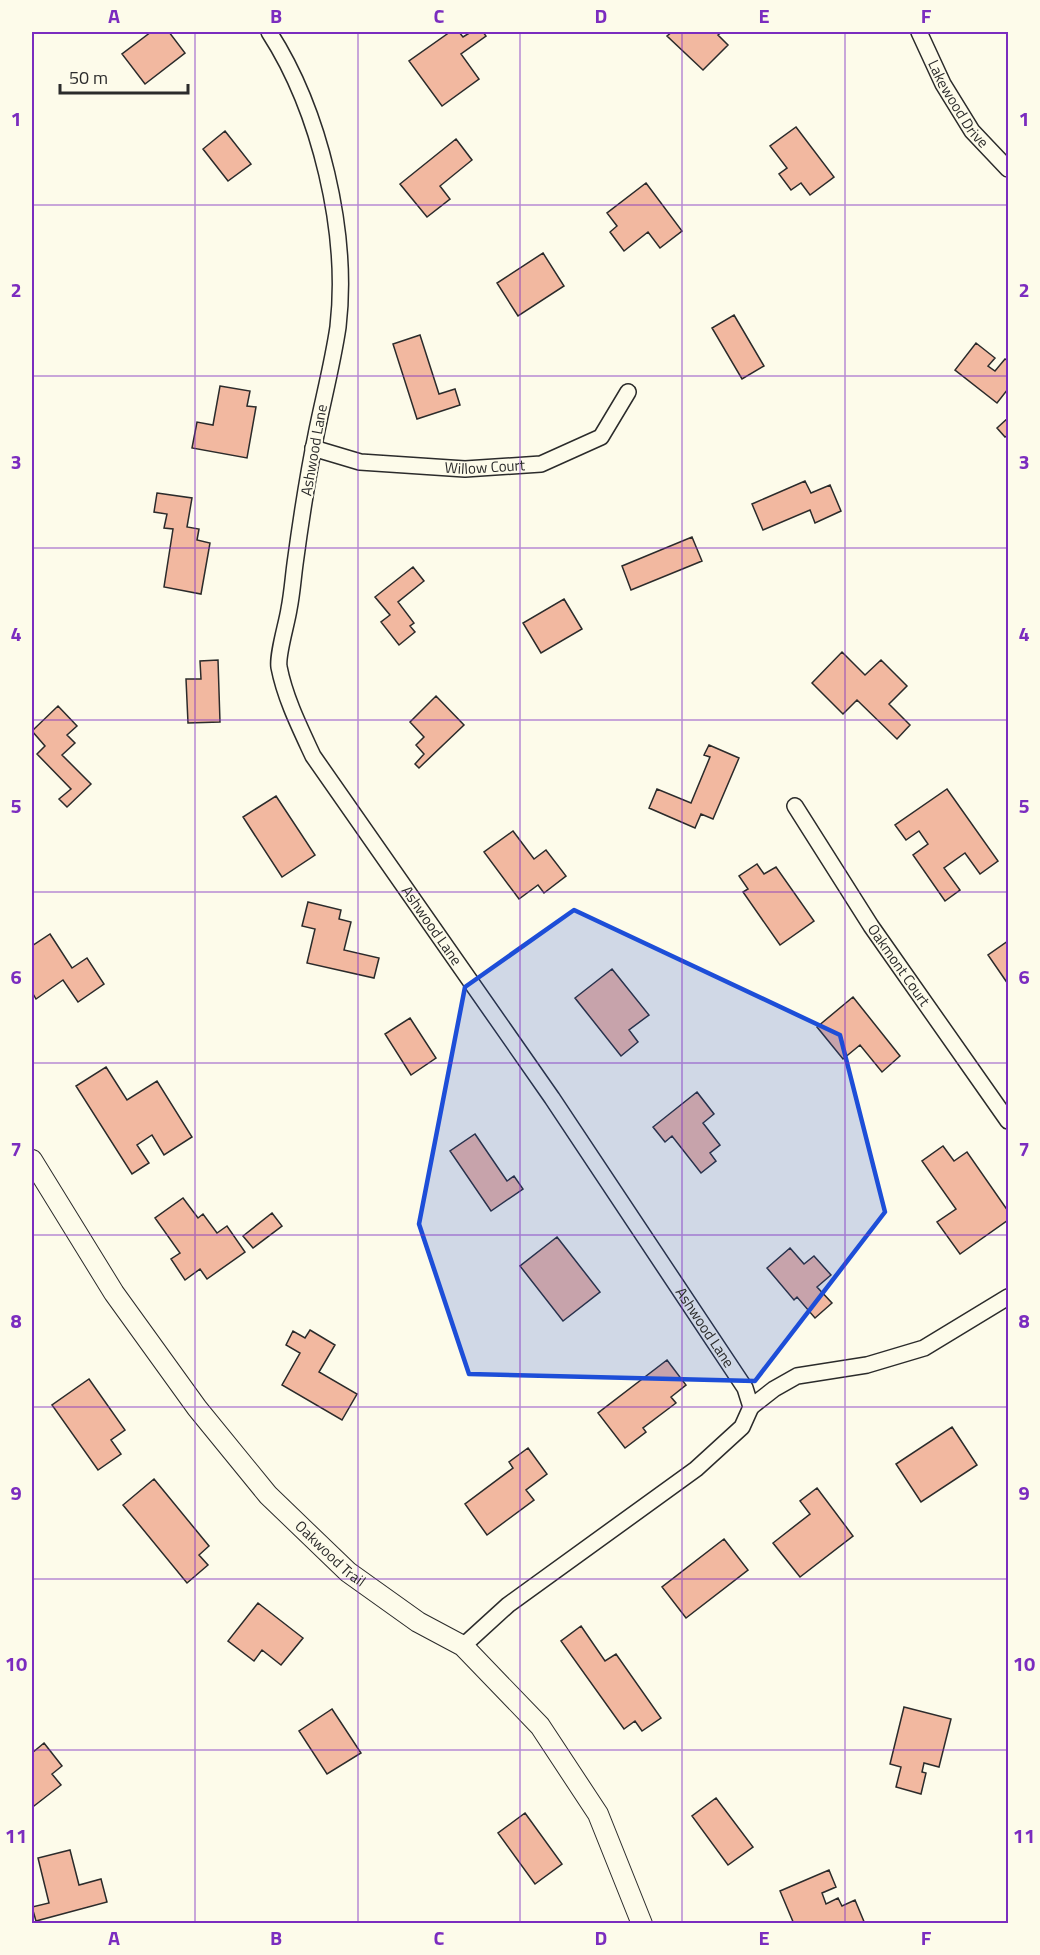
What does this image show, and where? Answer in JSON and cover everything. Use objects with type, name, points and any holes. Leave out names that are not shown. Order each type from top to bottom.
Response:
[{"type":"street","name":"Ashwood Lane","points":[[268,32],[285,56],[304,98],[336,216],[340,277],[338,327],[313,448],[289,610],[278,665],[291,705],[313,756],[552,1098],[745,1388],[752,1407]]},
{"type":"street","name":"Lakewood Drive","points":[[919,32],[943,84],[972,131],[1008,169]]},
{"type":"street","name":"Willow Court","points":[[313,448],[370,463],[465,469],[541,464],[601,436],[628,392]]},
{"type":"street","name":"Oakmont Court","points":[[795,806],[871,926],[1008,1121]]},
{"type":"street","name":"Oakwood Trail","points":[[32,1160],[114,1293],[197,1408],[268,1495],[348,1572],[418,1622],[463,1646],[540,1726],[598,1814],[642,1923]]},
{"type":"street","points":[[463,1646],[508,1605],[696,1469],[742,1427],[752,1407],[774,1389],[797,1376],[867,1365],[924,1348],[1008,1297]]},
{"type":"highlighted area","points":[[574,910],[840,1035],[885,1212],[755,1381],[469,1374],[419,1224],[465,987]]},
{"type":"building","points":[[151,32],[169,32],[185,53],[145,84],[122,54]]},
{"type":"building","points":[[450,32],[459,32],[463,37],[471,32],[483,32],[486,36],[461,54],[479,79],[442,106],[409,61]]},
{"type":"building","points":[[672,32],[722,32],[718,35],[728,45],[703,70],[667,36]]},
{"type":"building","points":[[796,127],[834,177],[810,195],[801,183],[791,190],[779,174],[787,168],[770,146]]},
{"type":"building","points":[[225,131],[251,164],[228,181],[203,149]]},
{"type":"building","points":[[456,139],[472,160],[440,186],[450,199],[427,217],[400,184]]},
{"type":"building","points":[[646,183],[682,231],[660,248],[648,232],[624,251],[610,232],[617,226],[607,213]]},
{"type":"building","points":[[543,253],[564,286],[518,316],[497,283]]},
{"type":"building","points":[[734,315],[764,366],[742,379],[712,328]]},
{"type":"building","points":[[420,335],[439,394],[455,389],[460,405],[417,419],[393,344]]},
{"type":"building","points":[[976,343],[995,358],[988,366],[995,371],[1005,359],[1008,361],[1008,389],[997,403],[955,370]]},
{"type":"building","points":[[220,386],[250,391],[247,406],[256,407],[247,458],[192,448],[197,422],[213,425]]},
{"type":"building","points":[[1008,418],[1008,435],[1005,437],[997,428]]},
{"type":"building","points":[[805,481],[811,493],[830,485],[841,511],[815,523],[810,510],[763,530],[752,504]]},
{"type":"building","points":[[157,493],[192,498],[187,527],[199,529],[197,540],[210,543],[201,594],[164,587],[173,529],[164,528],[167,514],[154,512]]},
{"type":"building","points":[[692,537],[702,561],[631,590],[622,566]]},
{"type":"building","points":[[413,567],[424,581],[398,602],[414,623],[410,626],[415,632],[399,645],[381,622],[390,615],[375,597]]},
{"type":"building","points":[[564,599],[582,629],[541,653],[523,623]]},
{"type":"building","points":[[842,652],[865,675],[881,660],[907,686],[889,704],[910,725],[897,739],[857,700],[843,714],[812,683]]},
{"type":"building","points":[[218,660],[220,722],[188,723],[186,679],[201,679],[200,661]]},
{"type":"building","points":[[436,696],[464,725],[419,768],[415,764],[424,754],[416,745],[424,737],[410,722]]},
{"type":"building","points":[[58,706],[77,726],[67,735],[75,743],[62,755],[91,784],[67,807],[59,799],[71,789],[37,754],[45,746],[32,731]]},
{"type":"building","points":[[709,745],[739,758],[713,819],[701,814],[695,828],[649,808],[657,789],[691,803],[710,757],[704,755]]},
{"type":"building","points":[[947,789],[998,861],[980,874],[965,853],[944,868],[960,890],[945,901],[913,855],[928,844],[919,831],[906,840],[895,825]]},
{"type":"building","points":[[276,796],[315,855],[282,877],[243,817]]},
{"type":"building","points":[[513,831],[534,859],[546,850],[566,876],[544,893],[538,885],[519,899],[484,852]]},
{"type":"building","points":[[757,864],[764,874],[776,867],[814,921],[780,945],[743,892],[748,889],[739,876]]},
{"type":"building","points":[[308,902],[341,910],[339,919],[351,922],[344,950],[379,958],[374,978],[307,963],[315,929],[302,926]]},
{"type":"building","points":[[50,934],[72,968],[87,958],[104,984],[78,1002],[63,980],[36,999],[32,992],[32,946]]},
{"type":"building","points":[[1008,941],[1008,984],[988,955]]},
{"type":"building","points":[[612,969],[649,1015],[629,1030],[638,1042],[621,1056],[575,998]]},
{"type":"building","points":[[853,997],[900,1056],[882,1072],[860,1045],[843,1059],[817,1027]]},
{"type":"building","points":[[410,1018],[436,1058],[411,1075],[385,1034]]},
{"type":"building","points":[[106,1067],[127,1100],[157,1081],[192,1137],[164,1155],[152,1135],[137,1145],[149,1163],[132,1174],[76,1086]]},
{"type":"building","points":[[697,1092],[714,1114],[703,1123],[720,1145],[710,1153],[716,1161],[701,1173],[672,1136],[665,1142],[653,1127]]},
{"type":"building","points":[[475,1134],[507,1181],[514,1176],[523,1189],[491,1211],[450,1151]]},
{"type":"building","points":[[943,1146],[954,1161],[967,1152],[1008,1211],[1008,1220],[960,1254],[937,1222],[956,1209],[922,1161]]},
{"type":"building","points":[[183,1198],[198,1218],[203,1214],[217,1233],[227,1226],[245,1252],[207,1279],[200,1269],[185,1280],[171,1259],[180,1253],[155,1218]]},
{"type":"building","points":[[272,1213],[282,1226],[253,1248],[243,1236]]},
{"type":"building","points":[[557,1237],[600,1292],[563,1321],[520,1266]]},
{"type":"building","points":[[790,1248],[804,1264],[814,1256],[831,1275],[817,1287],[832,1303],[815,1318],[797,1297],[794,1300],[767,1268]]},
{"type":"building","points":[[310,1330],[335,1345],[319,1372],[357,1394],[342,1420],[282,1385],[300,1353],[286,1345],[293,1331],[305,1338]]},
{"type":"building","points":[[667,1360],[686,1385],[671,1397],[676,1403],[643,1428],[646,1432],[625,1448],[598,1413]]},
{"type":"building","points":[[89,1379],[125,1430],[111,1440],[121,1454],[98,1470],[52,1405]]},
{"type":"building","points":[[952,1427],[977,1465],[921,1502],[896,1464]]},
{"type":"building","points":[[528,1448],[547,1474],[526,1490],[534,1500],[487,1535],[465,1504],[513,1468],[509,1462]]},
{"type":"building","points":[[154,1479],[209,1546],[199,1555],[208,1565],[187,1583],[123,1505]]},
{"type":"building","points":[[817,1488],[853,1536],[800,1577],[773,1543],[810,1514],[800,1501]]},
{"type":"building","points":[[724,1539],[748,1570],[686,1618],[662,1587]]},
{"type":"building","points":[[258,1603],[303,1638],[281,1665],[262,1650],[254,1661],[228,1641]]},
{"type":"building","points":[[581,1626],[605,1661],[616,1654],[661,1718],[642,1731],[635,1721],[624,1729],[561,1641]]},
{"type":"building","points":[[904,1707],[951,1719],[939,1767],[924,1763],[922,1772],[926,1773],[921,1794],[896,1787],[901,1767],[890,1764]]},
{"type":"building","points":[[332,1709],[361,1753],[327,1774],[299,1731]]},
{"type":"building","points":[[44,1743],[62,1766],[52,1774],[61,1785],[34,1806],[32,1803],[32,1753]]},
{"type":"building","points":[[716,1798],[753,1847],[728,1865],[692,1816]]},
{"type":"building","points":[[525,1813],[562,1864],[535,1884],[498,1833]]},
{"type":"building","points":[[70,1850],[79,1885],[101,1879],[107,1902],[36,1921],[32,1907],[49,1903],[38,1858]]},
{"type":"building","points":[[829,1870],[836,1887],[822,1893],[826,1904],[838,1898],[842,1906],[855,1900],[865,1924],[794,1924],[780,1891]]}]
